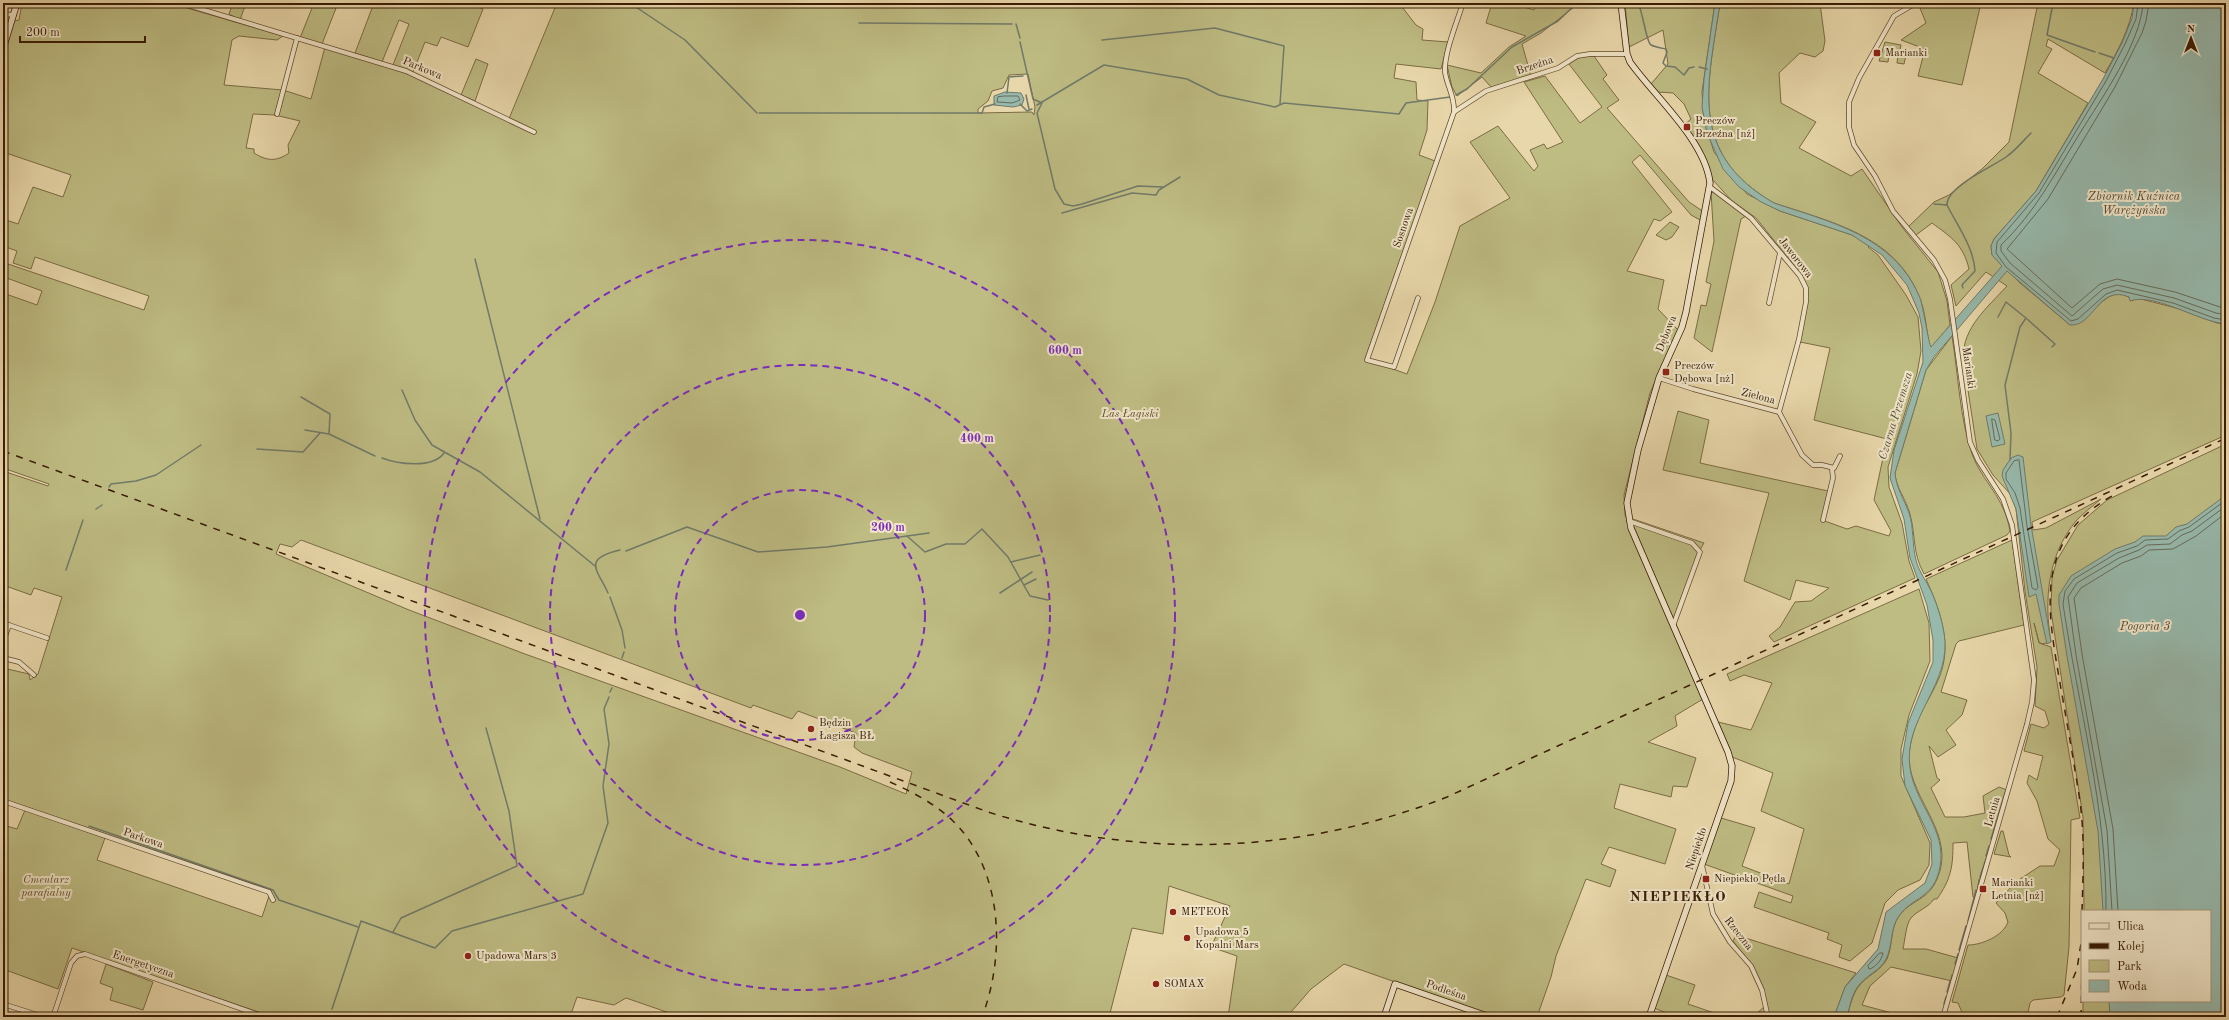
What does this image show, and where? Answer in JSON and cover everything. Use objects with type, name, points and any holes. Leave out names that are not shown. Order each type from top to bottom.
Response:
[{"type":"street","points":[[3,48],[14,15],[16,3]]},
{"type":"street","name":"Parkowa","points":[[181,3],[406,71],[534,132]]},
{"type":"street","name":"Sosnowa","points":[[1418,298],[1394,367],[1367,360],[1454,112],[1454,103],[1447,80],[1445,63],[1463,3]]},
{"type":"street","name":"Dębowa","points":[[1622,3],[1627,54],[1633,67],[1676,118],[1695,147],[1706,166],[1710,187],[1684,320],[1660,378],[1638,450],[1627,507],[1629,521],[1710,711]]},
{"type":"street","name":"Marianki","points":[[1916,3],[1894,16],[1859,78],[1849,102],[1849,127],[1854,145],[1872,171],[1893,211],[1940,269],[1948,289],[1970,442],[1976,457],[1999,492],[2009,516],[2016,545],[2023,609]]},
{"type":"street","points":[[3,14],[14,15]]},
{"type":"street","points":[[277,114],[297,38]]},
{"type":"street","name":"Brzeźna","points":[[1454,112],[1486,91],[1558,68],[1577,56],[1590,54],[1627,54]]},
{"type":"street","name":"Jaworowa","points":[[1710,187],[1751,218],[1803,280],[1806,294],[1799,339],[1779,412]]},
{"type":"street","points":[[1769,302],[1780,253]]},
{"type":"street","name":"Zielona","points":[[1660,378],[1693,389],[1779,412],[1804,459],[1812,465],[1822,465],[1832,469]]},
{"type":"street","points":[[1823,520],[1833,478],[1832,469],[1840,456]]},
{"type":"street","points":[[1629,521],[1692,543],[1700,552],[1673,626]]},
{"type":"street","name":"Letnia","points":[[1943,1017],[2031,709],[2033,675],[2023,609]]},
{"type":"street","points":[[3,623],[47,638]]},
{"type":"street","points":[[3,642],[9,625]]},
{"type":"street","points":[[3,658],[19,662],[34,675]]},
{"type":"street","name":"Niepiekło","points":[[1649,1017],[1732,774],[1728,752],[1710,711]]},
{"type":"street","name":"Parkowa","points":[[3,801],[269,892],[273,900]]},
{"type":"street","name":"Rzeczna","points":[[1702,864],[1713,914],[1725,935],[1751,966],[1762,990],[1767,1013]]},
{"type":"street","name":"Energetyczna","points":[[52,1017],[71,963],[77,956],[85,954],[265,1017]]},
{"type":"street","name":"Podleśna","points":[[1384,1017],[1395,984],[1490,1017]]},
{"type":"street","points":[[3,1004],[44,1017]]},
{"type":"green space","points":[[22,3],[170,3],[283,36],[277,40],[239,36],[232,40],[224,85],[283,90],[311,99],[325,47],[405,72],[508,121],[557,3],[1399,3],[1416,25],[1423,29],[1422,40],[1448,42],[1441,69],[1396,64],[1394,78],[1416,82],[1417,100],[1428,101],[1427,130],[1419,155],[1435,161],[1365,359],[1407,374],[1435,302],[1460,226],[1510,198],[1470,142],[1498,126],[1534,171],[1538,166],[1530,150],[1544,144],[1547,149],[1563,142],[1524,82],[1545,76],[1580,123],[1602,107],[1569,64],[1580,57],[1594,56],[1607,75],[1603,79],[1619,100],[1607,108],[1689,202],[1704,212],[1702,221],[1691,215],[1640,155],[1632,162],[1672,212],[1660,221],[1654,219],[1627,271],[1664,280],[1658,309],[1678,330],[1650,393],[1624,495],[1625,515],[1703,699],[1675,716],[1677,726],[1648,742],[1696,758],[1687,787],[1673,786],[1671,797],[1620,784],[1614,808],[1676,829],[1665,864],[1609,847],[1601,864],[1616,870],[1610,887],[1586,879],[1556,956],[1551,977],[1537,1017],[1495,1017],[1344,964],[1311,989],[1291,1012],[1303,1017],[1228,1017],[1237,956],[1211,947],[1230,906],[1169,886],[1163,934],[1132,928],[1109,1017],[681,1017],[626,998],[614,1005],[577,997],[570,1017],[273,1017],[72,948],[58,989],[3,969],[3,825],[17,829],[25,810],[105,838],[97,860],[262,917],[271,890],[6,800],[3,806],[3,668],[29,674],[30,680],[38,674],[62,597],[34,588],[31,595],[3,585],[3,471],[48,486],[49,484],[3,468],[3,339],[8,327],[3,325],[3,293],[37,305],[42,291],[4,277],[8,264],[144,310],[149,296],[35,257],[31,269],[13,263],[17,251],[3,246],[3,219],[18,224],[33,187],[63,197],[71,175],[3,152],[3,54],[14,21],[19,20]],"holes":[[[1028,74],[1035,107],[1034,115],[1032,112],[978,113],[978,109],[988,101],[992,91],[1003,88],[1009,75]],[[253,114],[275,115],[300,121],[288,145],[289,153],[284,156],[276,159],[267,159],[254,153],[254,149],[246,148]],[[301,540],[751,708],[753,705],[792,719],[798,711],[856,733],[854,747],[862,753],[912,772],[906,794],[840,767],[525,654],[409,610],[276,554],[280,544],[292,547]]]},
{"type":"green space","points":[[233,3],[246,3],[240,20],[229,14]]},
{"type":"green space","points":[[314,3],[338,3],[322,44],[300,38]]},
{"type":"green space","points":[[374,3],[441,3],[454,8],[457,3],[470,3],[483,9],[468,47],[441,37],[437,46],[425,42],[413,72],[393,65],[409,24],[399,20],[382,62],[355,53]]},
{"type":"green space","points":[[1492,3],[1511,3],[1534,10],[1538,3],[1579,3],[1541,33],[1522,44],[1531,76],[1491,87],[1482,77],[1457,96],[1452,87],[1447,65],[1481,73],[1509,47],[1526,36],[1486,23]]},
{"type":"green space","points":[[1625,3],[1715,3],[1702,92],[1704,120],[1714,152],[1747,194],[1780,211],[1852,235],[1870,245],[1868,247],[1878,255],[1906,295],[1918,317],[1921,351],[1917,374],[1888,467],[1889,487],[1902,523],[1909,561],[1915,578],[1774,642],[1769,636],[1780,627],[1795,602],[1811,601],[1829,588],[1796,580],[1790,600],[1744,581],[1769,493],[1663,470],[1678,411],[1709,420],[1700,463],[1828,491],[1822,520],[1847,529],[1856,526],[1889,536],[1891,531],[1874,500],[1887,439],[1814,420],[1830,348],[1800,342],[1808,293],[1802,275],[1756,218],[1732,201],[1712,179],[1684,125],[1691,119],[1684,104],[1673,93],[1658,92],[1651,84],[1668,64],[1663,30],[1629,47]]},
{"type":"green space","points":[[1720,3],[1820,3],[1825,41],[1823,51],[1815,57],[1800,53],[1779,73],[1781,103],[1816,122],[1799,148],[1851,176],[1862,169],[1902,227],[1938,272],[1947,301],[1950,325],[1933,346],[1930,347],[1925,315],[1919,296],[1908,275],[1894,258],[1877,245],[1858,234],[1817,217],[1774,203],[1746,183],[1727,162],[1716,139],[1710,115],[1709,89],[1711,62]]},
{"type":"green space","points":[[1918,3],[1981,3],[1962,85],[1918,76],[1925,49],[1901,40],[1926,23]]},
{"type":"green space","points":[[2038,3],[2134,3],[2130,21],[2123,39],[2105,73],[2048,39],[2046,46],[2052,49],[2038,73],[2088,103],[2036,191],[1994,239],[1991,246],[1992,255],[2020,283],[2070,325],[2088,315],[2104,300],[2115,294],[2127,296],[2132,301],[2137,298],[2180,309],[2217,323],[2226,324],[2226,435],[2032,522],[2033,530],[2046,528],[2101,499],[2076,521],[2066,535],[2059,549],[2050,579],[2048,595],[2051,642],[2042,644],[2051,647],[2080,818],[2071,820],[2069,947],[2064,995],[2061,997],[2033,1000],[2030,1003],[2027,1017],[1964,1017],[1958,1003],[1952,1002],[1968,945],[1974,945],[1991,939],[2002,932],[2008,922],[2005,913],[1996,903],[2017,881],[2040,866],[2054,866],[2060,850],[2048,839],[2037,801],[2027,783],[2029,775],[2037,780],[2043,756],[2024,751],[2031,724],[2044,728],[2049,724],[2045,711],[2035,706],[2037,667],[2025,591],[2016,509],[2011,495],[1993,475],[1977,449],[1963,358],[1964,347],[1972,327],[1984,310],[2007,286],[1986,272],[1956,306],[1951,285],[1969,269],[1960,247],[1932,223],[1916,235],[1908,227],[1934,202],[1949,195],[1982,169],[2009,142]]},
{"type":"green space","points":[[1885,42],[1901,45],[1900,50],[1907,51],[1904,64],[1897,63],[1898,55],[1889,54],[1888,62],[1879,61]]},
{"type":"green space","points":[[476,59],[488,64],[475,101],[461,95]]},
{"type":"green space","points":[[1711,192],[1716,193],[1746,216],[1741,219],[1712,352],[1694,338],[1701,305],[1706,306],[1711,284],[1706,282],[1714,241]]},
{"type":"green space","points":[[1670,222],[1679,227],[1672,237],[1666,240],[1656,235]]},
{"type":"green space","points":[[1952,336],[1962,411],[1968,441],[1977,464],[2003,508],[2010,531],[2007,535],[1924,574],[1916,551],[1910,514],[1897,484],[1895,473],[1926,370]]},
{"type":"green space","name":"Pogoria 3","points":[[2226,444],[2226,1017],[2083,1017],[2083,1002],[2211,1002],[2211,910],[2084,910],[2083,817],[2051,611],[2052,577],[2057,560],[2078,525],[2107,500]]},
{"type":"green space","points":[[1630,518],[1704,543],[1698,553],[1673,620]]},
{"type":"green space","points":[[2012,540],[2024,625],[1959,641],[1956,644],[1941,692],[1967,700],[1962,715],[1946,730],[1956,745],[1938,757],[1929,746],[1937,778],[1940,780],[1931,788],[1945,817],[1964,817],[1985,813],[1983,796],[1999,787],[2007,790],[1981,878],[1979,879],[1976,898],[1973,897],[1967,842],[1953,843],[1952,866],[1945,885],[1937,899],[1934,899],[1929,905],[1914,915],[1908,924],[1903,949],[1926,949],[1958,958],[1952,981],[1891,967],[1870,986],[1862,1005],[1907,1017],[1847,1017],[1853,997],[1859,986],[1865,979],[1881,967],[1887,959],[1894,926],[1899,916],[1908,907],[1929,892],[1937,879],[1942,863],[1941,848],[1937,833],[1917,789],[1909,759],[1910,746],[1916,726],[1939,678],[1945,653],[1945,640],[1940,615],[1926,579]]},
{"type":"green space","points":[[1919,589],[1929,623],[1930,661],[1909,715],[1901,749],[1901,776],[1930,843],[1929,865],[1920,880],[1898,890],[1885,903],[1872,943],[1850,961],[1839,957],[1842,945],[1827,939],[1829,933],[1754,907],[1759,892],[1791,903],[1793,896],[1704,864],[1721,818],[1755,828],[1742,866],[1789,884],[1804,829],[1761,811],[1773,773],[1732,757],[1718,722],[1751,730],[1772,683],[1744,675],[1730,681],[1727,674]]},
{"type":"green space","points":[[2001,831],[2003,831],[2009,855],[2011,857],[1994,854]]},
{"type":"green space","points":[[1736,935],[1856,973],[1845,987],[1834,1017],[1753,1017],[1767,1004],[1765,994],[1759,978],[1750,963],[1733,941]]},
{"type":"green space","points":[[106,964],[153,982],[143,1010],[110,1000],[113,988],[100,983]]},
{"type":"green space","points":[[1666,975],[1695,985],[1688,1004],[1726,1017],[1677,1017],[1654,1008]]},
{"type":"water","name":"Zbiornik Kuźnica Warężyńska","points":[[1715,3],[1720,3],[1711,62],[1709,89],[1710,115],[1716,139],[1727,162],[1746,183],[1774,203],[1817,217],[1859,234],[1878,246],[1895,260],[1909,277],[1920,298],[1931,347],[2002,266],[1992,255],[1991,246],[1994,239],[2036,191],[2103,79],[2122,43],[2132,18],[2134,3],[2226,3],[2226,324],[2215,322],[2164,304],[2140,299],[2130,301],[2129,297],[2119,295],[2110,296],[2103,301],[2085,320],[2078,324],[2070,325],[2007,271],[1934,357],[1926,370],[1895,473],[1899,489],[1911,519],[1916,560],[1934,598],[1940,617],[1945,642],[1944,659],[1933,690],[1913,735],[1910,751],[1910,768],[1913,781],[1935,828],[1939,841],[1941,853],[1940,867],[1933,885],[1928,891],[1910,904],[1899,916],[1894,926],[1890,948],[1886,959],[1881,966],[1857,987],[1847,1017],[1834,1017],[1845,987],[1878,949],[1886,912],[1925,883],[1932,864],[1931,840],[1905,786],[1902,759],[1908,723],[1933,662],[1933,640],[1927,605],[1910,558],[1904,519],[1890,478],[1894,450],[1923,362],[1922,328],[1919,313],[1907,285],[1882,255],[1852,235],[1780,211],[1761,202],[1739,187],[1723,169],[1707,133],[1702,107],[1704,79]]},
{"type":"water","points":[[1005,92],[1021,93],[1024,99],[1022,105],[1013,107],[994,105],[994,96]]},
{"type":"water","points":[[1998,413],[2005,444],[1992,447],[1986,416]]},
{"type":"water","points":[[2018,455],[2023,457],[2031,525],[2051,642],[2047,644],[2036,594],[2029,597],[2016,509],[2002,476],[2003,470],[2011,458]]},
{"type":"water","name":"Pogoria 3","points":[[2226,495],[2226,1017],[2110,1017],[2109,1002],[2211,1002],[2211,910],[2103,910],[2098,831],[2067,656],[2059,595],[2071,576],[2115,549],[2135,542],[2143,536],[2166,536],[2176,527],[2187,524]]},
{"type":"waterway","points":[[12,3],[12,8]]},
{"type":"waterway","points":[[630,3],[685,40],[757,113]]},
{"type":"waterway","points":[[1456,95],[1467,89],[1512,47],[1558,21],[1577,3]]},
{"type":"waterway","points":[[1638,3],[1649,43],[1653,46],[1666,49],[1667,52],[1663,63],[1666,66],[1675,67],[1684,75],[1689,68],[1694,67]]},
{"type":"waterway","points":[[2053,3],[2047,35],[2095,52]]},
{"type":"waterway","points":[[859,23],[1012,24]]},
{"type":"waterway","points":[[1016,24],[1020,38]]},
{"type":"waterway","points":[[1102,40],[1215,28],[1284,46],[1280,104]]},
{"type":"waterway","points":[[1020,42],[1033,99],[1042,103],[1037,113],[1055,189],[1064,204],[1073,206],[1082,204],[1138,186],[1163,187]]},
{"type":"waterway","points":[[2099,53],[2114,58]]},
{"type":"waterway","points":[[1037,105],[1104,65],[1187,79],[1219,95],[1275,107],[1284,103],[1399,114],[1406,103],[1450,97]]},
{"type":"waterway","points":[[1699,67],[1707,69]]},
{"type":"waterway","points":[[1007,93],[1009,77],[1023,76]]},
{"type":"waterway","points":[[1026,95],[1029,109]]},
{"type":"waterway","points":[[759,113],[982,113],[984,107],[995,104]]},
{"type":"waterway","points":[[1020,104],[1027,111],[1032,109]]},
{"type":"waterway","points":[[1963,288],[1962,285],[1975,271],[1974,262],[1968,245],[1947,205],[1949,198],[1954,191],[1971,178],[2009,155],[2031,133]]},
{"type":"waterway","points":[[1062,213],[1132,193],[1156,195],[1159,190],[1180,177]]},
{"type":"waterway","points":[[1934,204],[1947,205]]},
{"type":"waterway","points":[[475,259],[540,519]]},
{"type":"waterway","points":[[1998,317],[2006,302],[2026,318],[2020,327],[2005,385],[2011,433],[2010,460]]},
{"type":"waterway","points":[[2027,319],[2055,344],[2052,347]]},
{"type":"waterway","points":[[402,390],[415,420],[432,445],[480,472],[595,566]]},
{"type":"waterway","points":[[301,397],[330,414],[329,434]]},
{"type":"waterway","points":[[305,430],[329,434],[375,456]]},
{"type":"waterway","points":[[257,449],[303,452],[320,433]]},
{"type":"waterway","points":[[109,487],[111,484],[136,481],[156,475],[201,445]]},
{"type":"waterway","points":[[382,458],[396,462],[414,464],[432,461],[439,458],[444,453]]},
{"type":"waterway","points":[[96,509],[102,505]]},
{"type":"waterway","points":[[66,570],[83,520]]},
{"type":"waterway","points":[[626,551],[687,527],[758,552],[827,547],[929,533]]},
{"type":"waterway","points":[[907,536],[925,552],[946,544],[965,544],[982,529],[1008,557],[1030,596],[1048,600]]},
{"type":"waterway","points":[[608,593],[597,571],[597,561],[608,553],[620,550]]},
{"type":"waterway","points":[[1011,562],[1040,555]]},
{"type":"waterway","points":[[1000,593],[1032,572]]},
{"type":"waterway","points":[[1024,585],[1036,579]]},
{"type":"waterway","points":[[610,597],[622,630],[625,648]]},
{"type":"waterway","points":[[622,658],[624,652]]},
{"type":"waterway","points":[[610,692],[612,688]]},
{"type":"waterway","points":[[332,1009],[361,921],[435,948],[452,931],[583,894],[608,823],[603,786],[609,744],[604,709],[609,697]]},
{"type":"waterway","points":[[393,932],[401,918],[517,866],[509,811],[486,728]]},
{"type":"waterway","points":[[1991,839],[2006,790]]},
{"type":"waterway","points":[[89,826],[273,890],[279,900],[358,927]]},
{"type":"waterway","points":[[1986,856],[1989,846]]},
{"type":"waterway","points":[[1980,877],[1986,859]]},
{"type":"waterway","points":[[1968,921],[1976,890]]},
{"type":"waterway","points":[[1959,950],[1966,926]]},
{"type":"waterway","points":[[1955,964],[1958,954]]},
{"type":"waterway","points":[[1951,980],[1952,975]]},
{"type":"waterway","points":[[1947,992],[1950,981]]},
{"type":"waterway","points":[[1944,1004],[1946,997]]},
{"type":"railway","points":[[3,451],[988,812],[1045,828],[1103,838],[1161,844],[1219,844],[1277,840],[1334,831],[1391,816],[1447,797],[2226,438]]},
{"type":"railway","points":[[2082,910],[2082,816],[2055,655],[2050,602],[2052,578],[2058,555],[2069,533],[2087,514],[2112,496]]},
{"type":"railway","points":[[890,782],[922,798],[938,808],[952,820],[969,840],[982,863],[990,887],[995,913],[997,940],[995,967],[990,992],[982,1017]]},
{"type":"railway","points":[[2057,1017],[2077,969],[2081,943]]},
{"type":"railway","points":[[2081,1002],[2081,1017]]},
{"type":"place","name":"Marianki","points":[[1877,53]]},
{"type":"place","name":"Preczów Brzeźna [nż]","points":[[1687,127]]},
{"type":"place","name":"Preczów Dębowa [nż]","points":[[1666,372]]},
{"type":"place","name":"Będzin Łagisza BŁ","points":[[811,729]]},
{"type":"place","name":"Niepiekło Pętla","points":[[1706,879]]},
{"type":"place","name":"Marianki Letnia [nż]","points":[[1983,889]]},
{"type":"place","name":"METEOR","points":[[1173,912]]},
{"type":"place","name":"Upadowa 5 Kopalni Mars","points":[[1187,938]]},
{"type":"place","name":"Upadowa Mars 3","points":[[468,956]]},
{"type":"place","name":"SOMAX","points":[[1156,984]]},
{"type":"district","name":"NIEPIEKŁO","points":[[1678,897]]},
{"type":"park label","name":"Las Łagiski","points":[[1130,414]]},
{"type":"park label","name":"Cmentarz parafialny","points":[[46,886]]},
{"type":"water label","name":"Czarna Przemsza","points":[[1896,416]]}]
